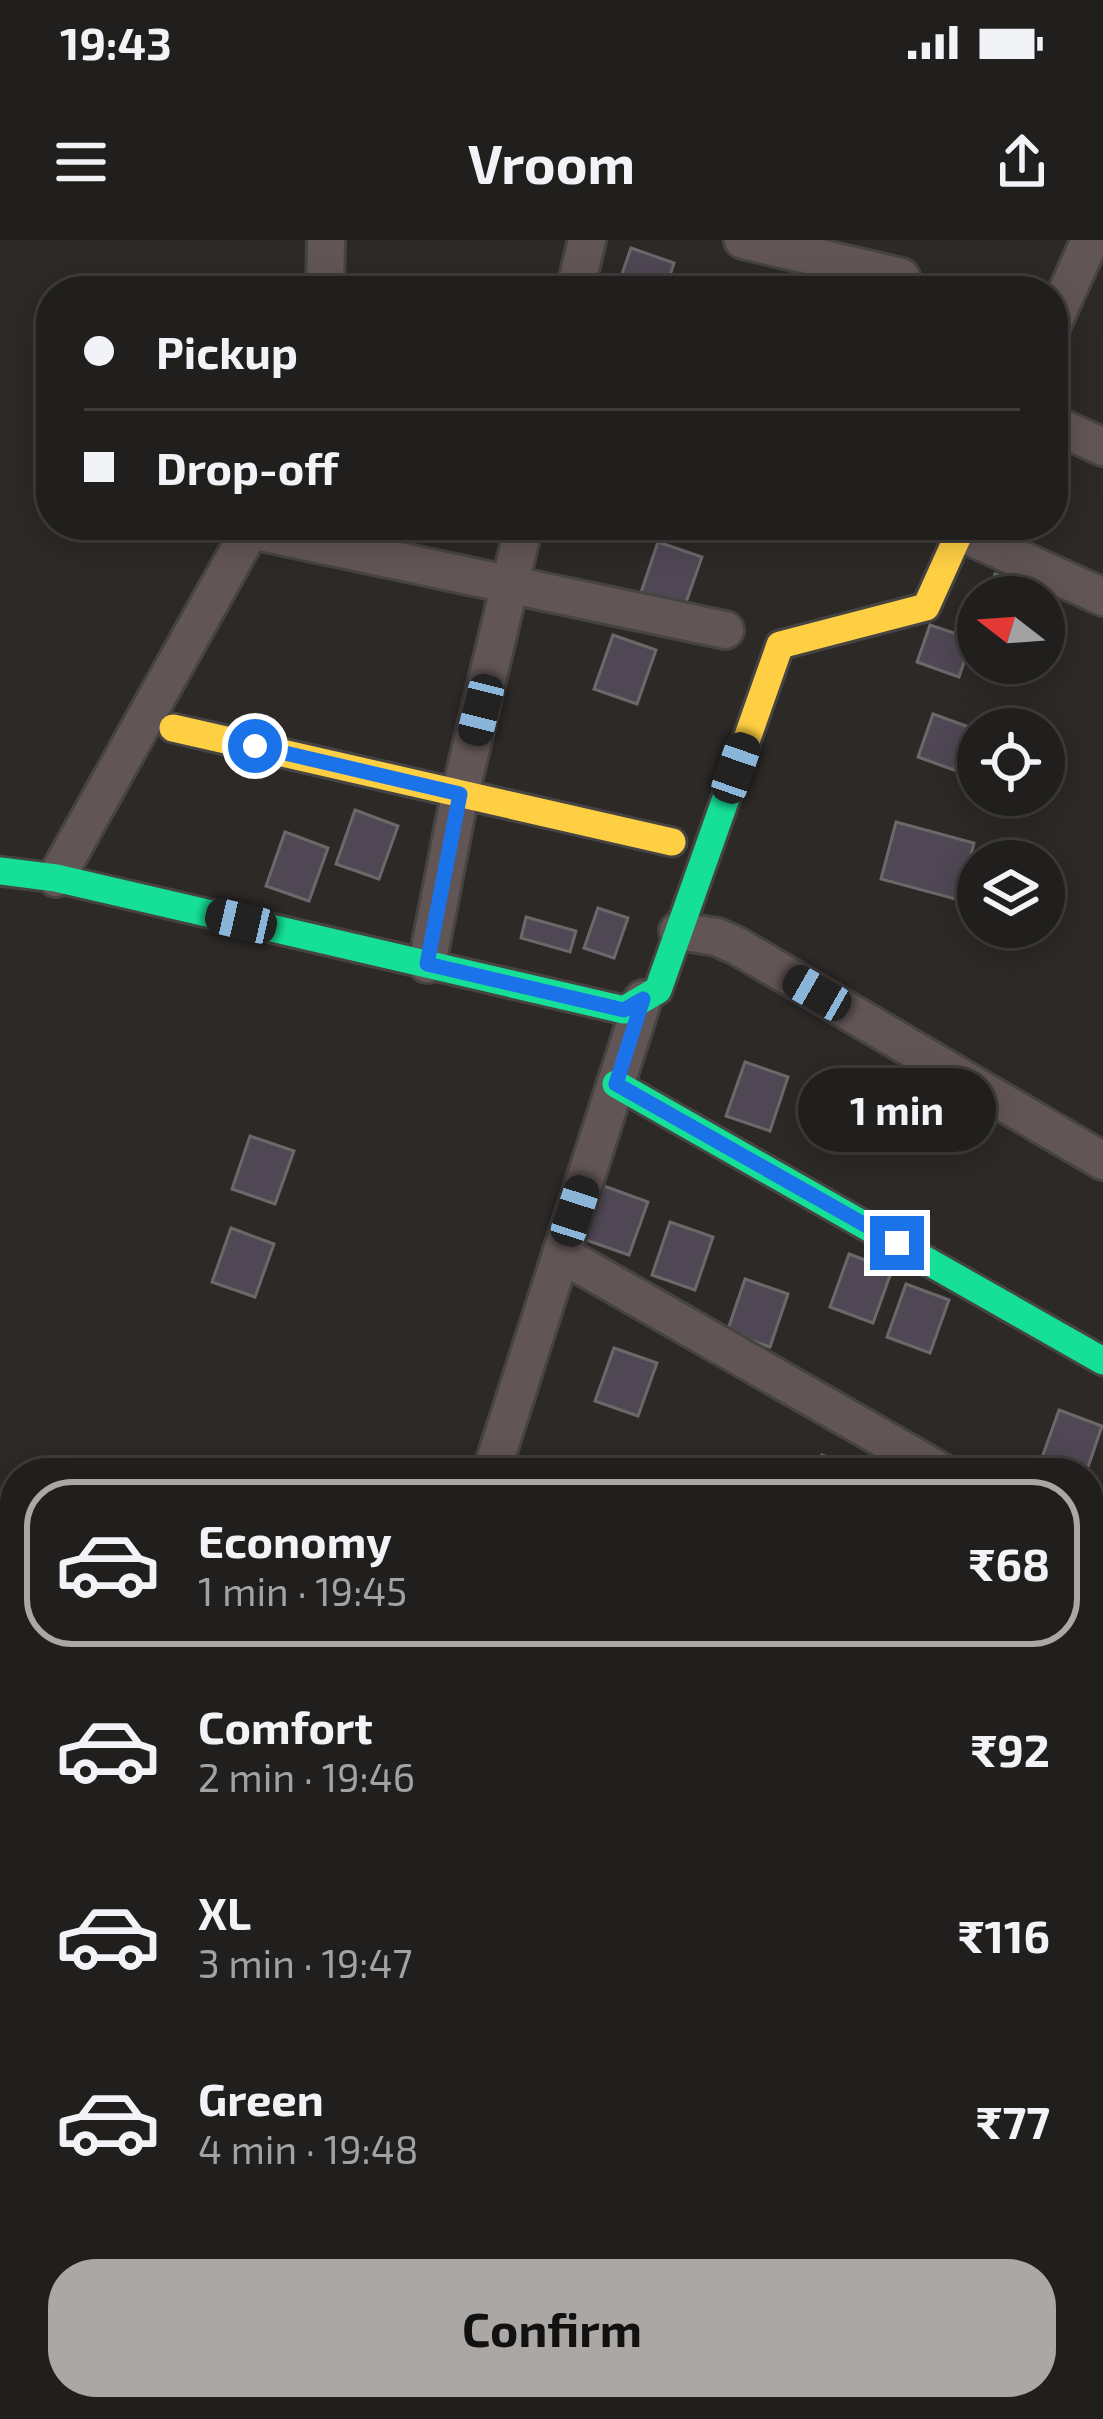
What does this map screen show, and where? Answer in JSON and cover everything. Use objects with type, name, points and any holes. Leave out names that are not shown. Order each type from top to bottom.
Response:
[{"type":"street","points":[[326,240],[326,276]]},
{"type":"street","points":[[578,276],[586,240]]},
{"type":"street","points":[[743,240],[897,276]]},
{"type":"street","points":[[1068,289],[1090,240]]},
{"type":"street","points":[[1068,431],[1103,447]]},
{"type":"street","points":[[56,878],[245,540]]},
{"type":"street","points":[[310,540],[725,630]]},
{"type":"street","points":[[427,964],[460,794],[521,540]]},
{"type":"street","points":[[0,871],[56,878],[624,1010],[658,990],[780,645],[926,607],[956,540]]},
{"type":"street","points":[[984,540],[1103,597]]},
{"type":"street","points":[[173,728],[672,842]]},
{"type":"street","points":[[678,931],[717,937],[737,946],[1101,1154]]},
{"type":"street","points":[[496,1458],[643,999]]},
{"type":"street","points":[[616,1084],[1103,1361]]},
{"type":"street","points":[[561,1254],[917,1458]]},
{"type":"building","points":[[631,248],[674,263],[670,276],[621,276]]},
{"type":"building","points":[[658,542],[702,557],[683,611],[640,595]]},
{"type":"building","points":[[930,625],[957,634],[957,676],[917,662]]},
{"type":"building","points":[[613,635],[656,650],[637,704],[594,689]]},
{"type":"building","points":[[933,714],[957,723],[954,770],[918,757]]},
{"type":"building","points":[[355,810],[398,826],[379,879],[336,864]]},
{"type":"building","points":[[896,822],[963,840],[957,840],[957,899],[881,879]]},
{"type":"building","points":[[285,832],[328,848],[309,901],[266,886]]},
{"type":"building","points":[[598,908],[628,918],[614,958],[584,948]]},
{"type":"building","points":[[526,917],[576,931],[570,952],[521,938]]},
{"type":"building","points":[[745,1062],[788,1077],[770,1131],[726,1116]]},
{"type":"building","points":[[250,1136],[294,1151],[275,1204],[232,1189]]},
{"type":"building","points":[[604,1186],[648,1202],[629,1255],[586,1240]]},
{"type":"building","points":[[670,1222],[713,1237],[695,1290],[652,1275]]},
{"type":"building","points":[[231,1228],[274,1244],[255,1297],[212,1282]]},
{"type":"building","points":[[849,1254],[892,1270],[873,1323],[830,1307]]},
{"type":"building","points":[[745,1279],[788,1294],[770,1347],[727,1332]]},
{"type":"building","points":[[906,1284],[949,1300],[930,1353],[887,1337]]},
{"type":"building","points":[[614,1348],[657,1363],[638,1416],[595,1401]]},
{"type":"building","points":[[1059,1410],[1102,1426],[1091,1458],[1042,1458]]},
{"type":"traffic: fast","points":[[0,871],[56,878],[624,1010],[658,990],[737,767]]},
{"type":"traffic: fast","points":[[616,1084],[1103,1361]]},
{"type":"traffic: slow","points":[[737,767],[780,645],[926,607],[956,540]]},
{"type":"traffic: slow","points":[[173,728],[672,842]]},
{"type":"route","points":[[255,746],[460,794],[427,964],[624,1010],[643,999],[616,1084],[897,1243]]}]
